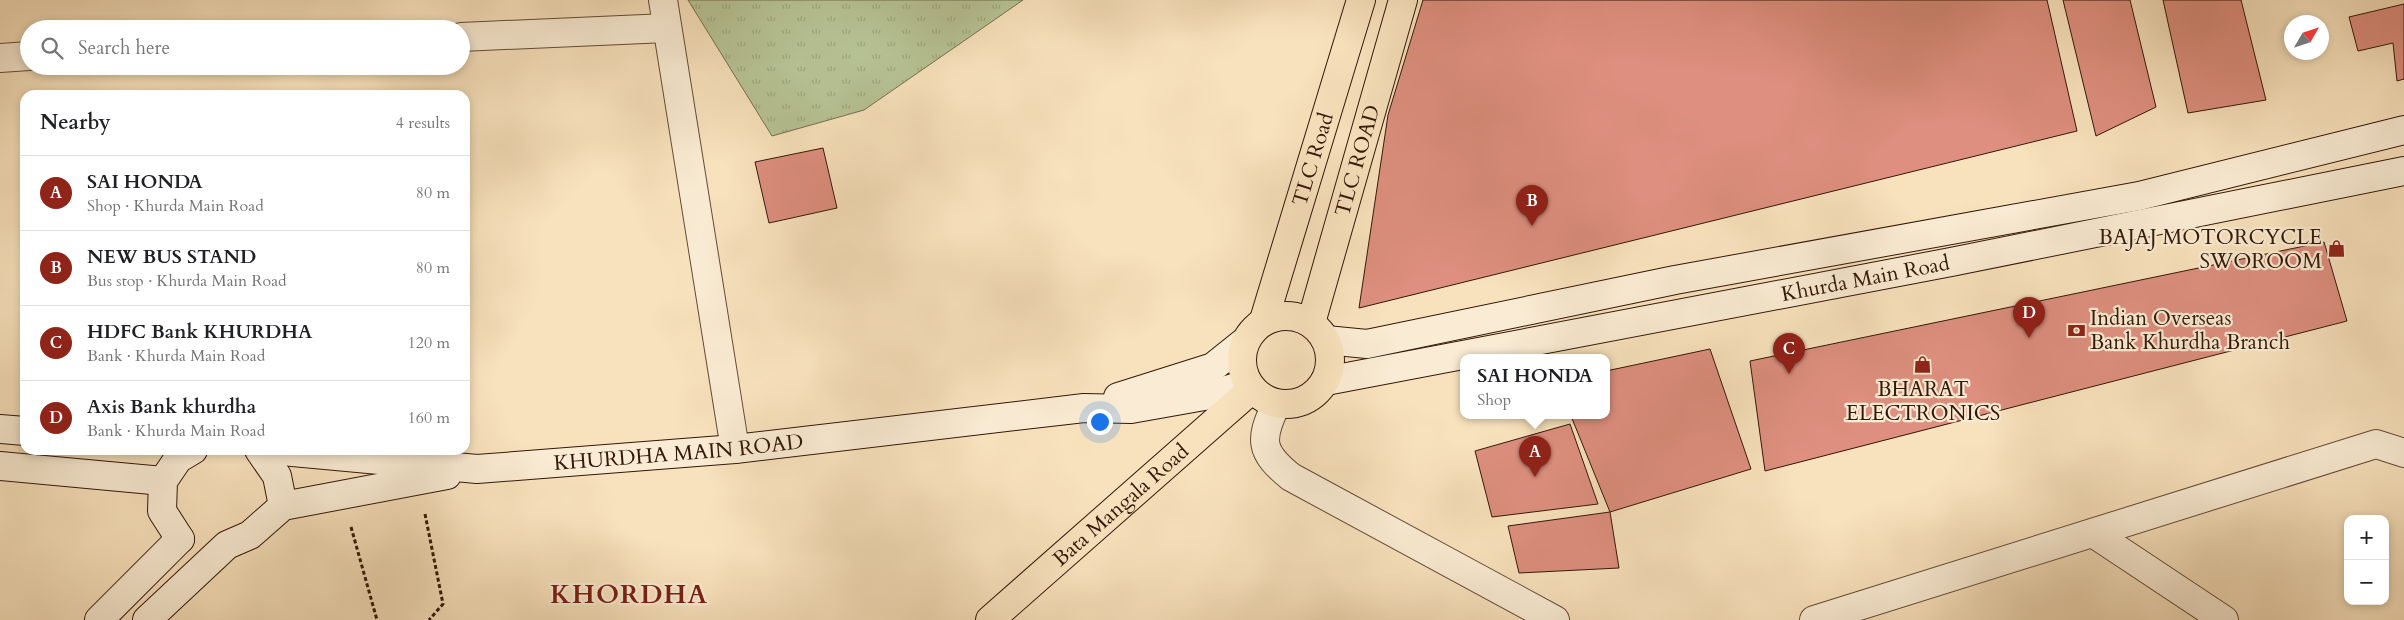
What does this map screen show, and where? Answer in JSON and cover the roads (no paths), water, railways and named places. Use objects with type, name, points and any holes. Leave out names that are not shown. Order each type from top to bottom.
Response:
[{"type":"main road","points":[[663,0],[735,449]]},
{"type":"main road","name":"TLC Road","points":[[1264,320],[1361,0]]},
{"type":"main road","name":"TLC ROAD","points":[[1319,331],[1404,0]]},
{"type":"main road","points":[[470,37],[667,28]]},
{"type":"main road","points":[[0,58],[20,57]]},
{"type":"main road","points":[[1084,408],[1213,367],[1243,343],[1264,320],[1288,315],[1319,331],[1367,344],[1675,280],[2139,196],[2404,130]]},
{"type":"main road","name":"Khurda Main Road","points":[[1468,354],[1951,262],[2404,171]]},
{"type":"main road","points":[[1084,408],[1131,409],[1210,396],[1259,394],[1295,404],[1313,396],[1326,381],[1330,361],[1319,331]]},
{"type":"main road","points":[[1243,343],[1240,364],[1259,394],[1266,427],[1265,448],[1276,465],[1291,477],[1554,620]]},
{"type":"main road","name":"Khurda Main Road","points":[[1326,381],[1460,355]]},
{"type":"main road","name":"Bata Mangala Road","points":[[990,620],[1259,394]]},
{"type":"main road","name":"Bata Mangala Road","points":[[1017,620],[1259,394]]},
{"type":"main road","name":"KHURDHA MAIN ROAD","points":[[325,455],[478,469],[735,449],[1084,408]]},
{"type":"main road","points":[[0,429],[20,431]]},
{"type":"main road","points":[[1814,620],[2376,444],[2404,452]]},
{"type":"main road","points":[[180,540],[162,511],[163,482],[178,459],[185,455]]},
{"type":"main road","points":[[262,455],[277,476],[283,506]]},
{"type":"main road","points":[[0,466],[163,482]]},
{"type":"main road","points":[[147,620],[227,545],[250,535],[283,506],[478,469]]},
{"type":"main road","points":[[2093,533],[2224,620]]},
{"type":"main road","points":[[180,540],[227,545]]},
{"type":"main road","points":[[99,620],[180,540]]},
{"type":"place","name":"NEW BUS STAND","points":[[1532,226]]},
{"type":"place","name":"BAJAJ MOTORCYCLE SWOROOM","points":[[2336,249]]},
{"type":"place","name":"Indian Overseas Bank Khurdha Branch","points":[[2076,330]]},
{"type":"place","name":"Axis Bank khurdha","points":[[2029,338]]},
{"type":"place","name":"BHARAT ELECTRONICS","points":[[1923,364]]},
{"type":"place","name":"HDFC Bank KHURDHA","points":[[1789,374]]},
{"type":"place","name":"SAI HONDA","points":[[1535,477]]},
{"type":"district","name":"KHORDHA","points":[[629,594]]}]
